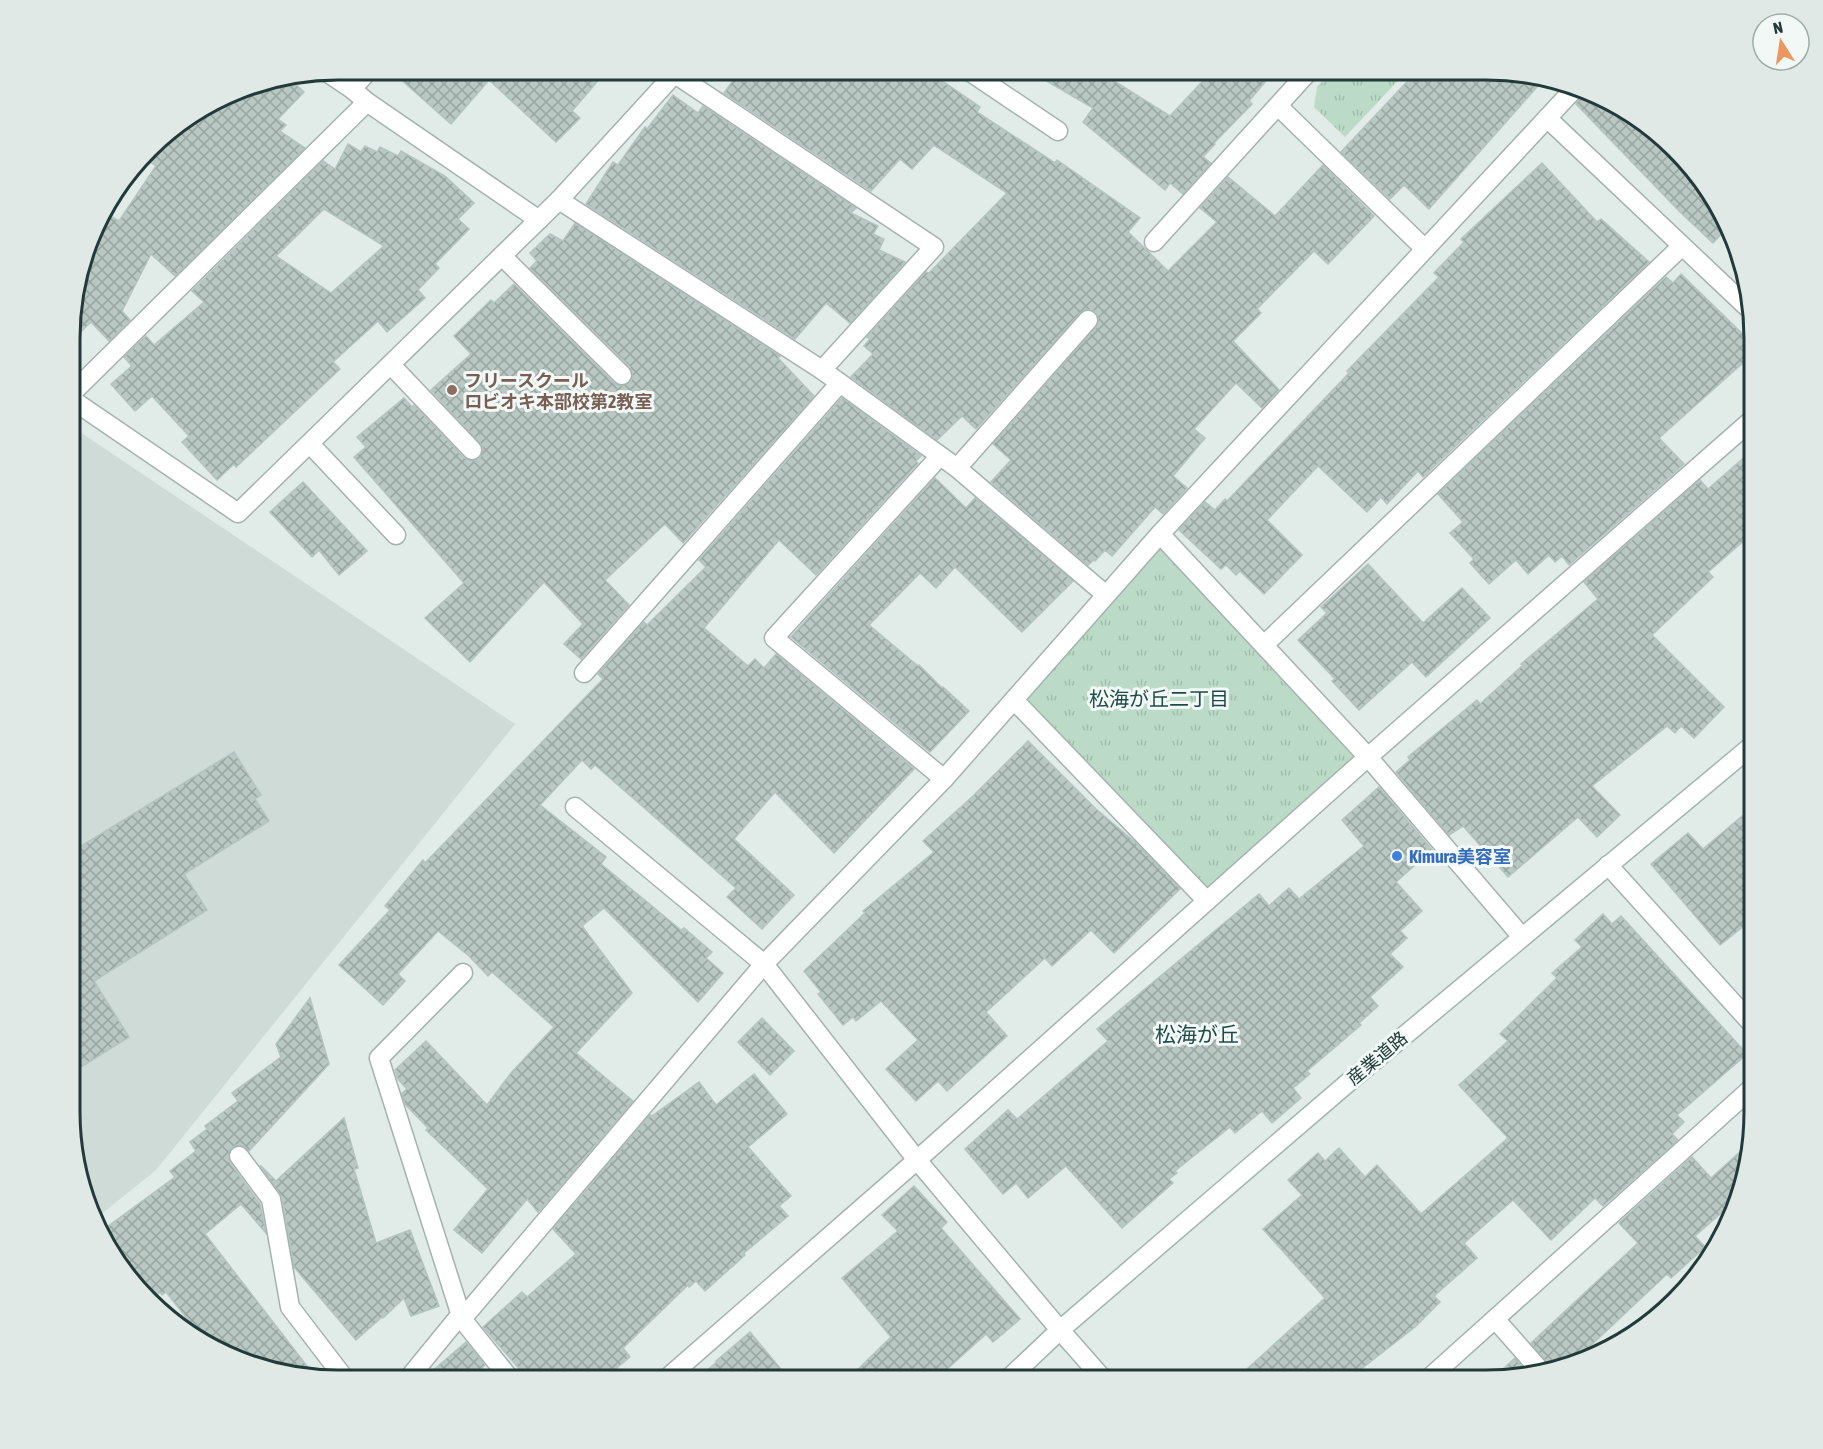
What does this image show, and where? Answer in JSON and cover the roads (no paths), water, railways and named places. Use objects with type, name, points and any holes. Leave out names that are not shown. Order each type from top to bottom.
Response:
[{"type":"street","points":[[339,80],[367,102],[539,220]]},
{"type":"street","points":[[352,89],[360,80]]},
{"type":"street","points":[[80,405],[238,513],[559,200],[670,80]]},
{"type":"street","points":[[689,80],[933,247],[822,370]]},
{"type":"street","points":[[982,80],[1058,131]]},
{"type":"street","points":[[1154,242],[1301,80]]},
{"type":"street","points":[[416,1370],[457,1319],[462,1319],[764,964],[944,779],[1160,534],[1570,94]]},
{"type":"street","points":[[80,385],[367,102]]},
{"type":"street","points":[[1278,106],[1425,249]]},
{"type":"street","points":[[1547,118],[1741,301]]},
{"type":"street","points":[[559,200],[822,370],[957,468],[1106,595]]},
{"type":"street","points":[[1265,644],[1682,246]]},
{"type":"street","points":[[502,256],[622,375]]},
{"type":"street","points":[[957,468],[1088,320]]},
{"type":"street","points":[[391,365],[472,450]]},
{"type":"street","points":[[584,673],[840,383]]},
{"type":"street","points":[[676,1370],[917,1160],[1368,757],[1744,427]]},
{"type":"street","points":[[310,444],[396,535]]},
{"type":"street","points":[[940,456],[774,638],[944,779]]},
{"type":"street","points":[[1160,534],[1368,757],[1522,937]]},
{"type":"street","points":[[1014,700],[1207,901]]},
{"type":"street","name":"産業道路","points":[[1018,1370],[1060,1330],[1350,1081],[1744,752]]},
{"type":"street","points":[[575,807],[764,964],[917,1160],[1095,1370]]},
{"type":"street","points":[[1608,865],[1744,1014]]},
{"type":"street","points":[[463,973],[379,1058],[462,1319],[503,1370]]},
{"type":"street","points":[[1438,1370],[1744,1096]]},
{"type":"street","points":[[239,1156],[271,1199],[290,1307],[338,1370]]},
{"type":"street","points":[[1495,1319],[1536,1365]]},
{"type":"place","name":"フリースクール ロビオキ本部校第2教室","points":[[452,390]]},
{"type":"place","name":"Kimura美容室","points":[[1397,856]]},
{"type":"district","name":"松海が丘二丁目","points":[[1159,698]]},
{"type":"district","name":"松海が丘","points":[[1197,1034]]}]
